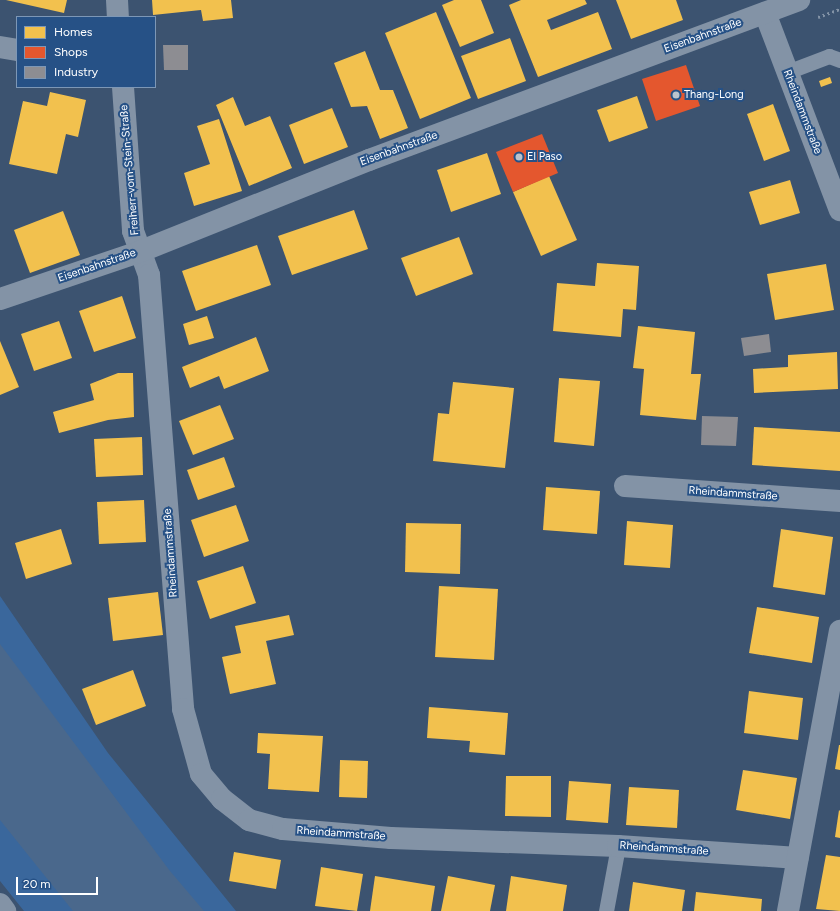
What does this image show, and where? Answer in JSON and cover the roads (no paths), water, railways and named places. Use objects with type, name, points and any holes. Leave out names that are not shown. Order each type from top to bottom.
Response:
[{"type":"street","points":[[117,0],[118,16]]},
{"type":"street","name":"Eisenbahnstraße","points":[[0,299],[139,252],[369,160],[799,0]]},
{"type":"street","name":"Rheindammstraße","points":[[765,13],[840,210]]},
{"type":"street","points":[[0,47],[16,50]]},
{"type":"street","name":"Freiherr-vom-Stein-Straße","points":[[123,88],[133,231],[139,252]]},
{"type":"street","name":"Rheindammstraße","points":[[139,252],[149,275],[183,709],[200,774],[222,799],[249,820],[283,829],[391,838],[618,846],[798,858]]},
{"type":"street","name":"Rheindammstraße","points":[[625,486],[840,501]]},
{"type":"street","points":[[788,911],[840,631]]},
{"type":"street","points":[[0,904],[5,911]]},
{"type":"lane","points":[[787,72],[829,56],[840,60]]},
{"type":"lane","points":[[606,911],[618,846]]},
{"type":"place","name":"Thang-Long","points":[[676,95]]},
{"type":"place","name":"El Paso","points":[[519,157]]}]
